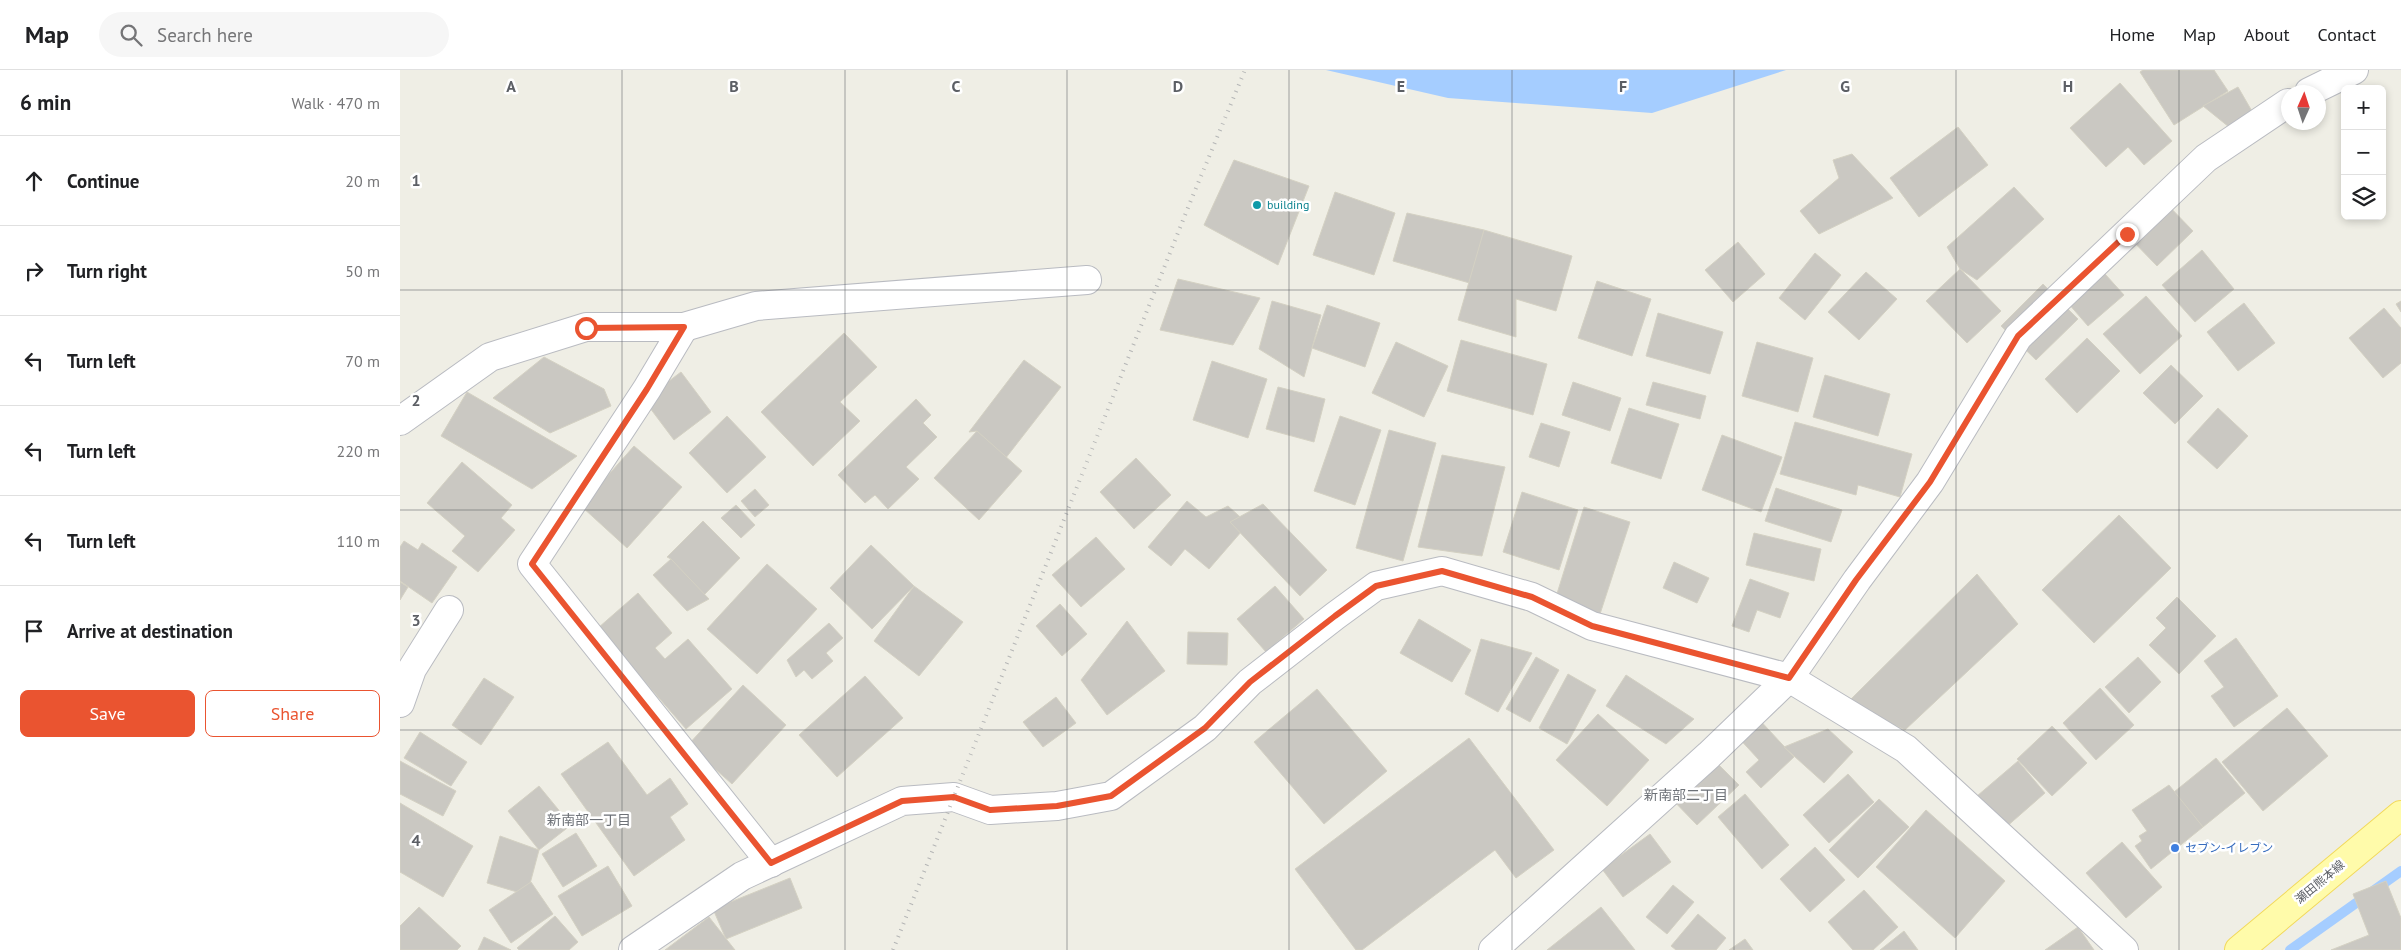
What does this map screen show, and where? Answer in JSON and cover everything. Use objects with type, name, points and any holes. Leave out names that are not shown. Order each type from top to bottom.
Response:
[{"type":"main road","name":"瀬田熊本線","points":[[2239,950],[2401,815]]},
{"type":"street","points":[[2323,85],[2354,70]]},
{"type":"street","points":[[1493,950],[1709,756],[1789,678],[1856,580],[1930,482],[2018,336],[2206,158],[2281,108]]},
{"type":"street","points":[[400,421],[490,357],[586,328],[684,327],[756,306],[1087,280]]},
{"type":"street","points":[[684,327],[647,389],[532,564],[771,863]]},
{"type":"street","points":[[633,950],[742,876],[902,801],[954,797],[990,810],[1057,806],[1111,796],[1205,728],[1250,682],[1376,586],[1442,571],[1532,597],[1592,626],[1789,678],[1906,749],[2124,950]]},
{"type":"street","points":[[400,703],[412,669],[449,610]]},
{"type":"water","points":[[1326,70],[1786,70],[1652,113],[1448,98]]},
{"type":"building","points":[[2143,70],[2214,70],[2228,91],[2174,125],[2140,72]]},
{"type":"building","points":[[2120,83],[2172,141],[2144,165],[2128,147],[2106,167],[2070,128]]},
{"type":"building","points":[[2238,87],[2253,113],[2229,127],[2203,106]]},
{"type":"building","points":[[1958,127],[1988,165],[1919,217],[1890,178]]},
{"type":"building","points":[[1852,154],[1893,198],[1819,234],[1800,211],[1839,178],[1833,160]]},
{"type":"building","name":"building","points":[[1234,160],[1309,186],[1278,265],[1204,225]]},
{"type":"building","points":[[2014,187],[2044,219],[1977,280],[1960,269],[1947,247]]},
{"type":"building","points":[[1335,192],[1395,213],[1374,275],[1313,255]]},
{"type":"building","points":[[2163,200],[2193,231],[2157,266],[2127,235]]},
{"type":"building","points":[[1407,213],[1484,230],[1473,284],[1393,261]]},
{"type":"building","points":[[1484,230],[1572,256],[1556,311],[1516,299],[1516,337],[1458,320]]},
{"type":"building","points":[[1738,242],[1765,274],[1733,302],[1705,270]]},
{"type":"building","points":[[2202,250],[2234,289],[2195,322],[2162,285]]},
{"type":"building","points":[[1815,253],[1841,275],[1805,320],[1779,298]]},
{"type":"building","points":[[2096,264],[2124,295],[2088,326],[2061,295]]},
{"type":"building","points":[[1960,269],[2001,311],[1967,343],[1926,301]]},
{"type":"building","points":[[1866,272],[1897,299],[1859,340],[1828,312]]},
{"type":"building","points":[[1178,279],[1260,298],[1233,345],[1160,330]]},
{"type":"building","points":[[1597,281],[1651,299],[1632,356],[1578,338]]},
{"type":"building","points":[[2043,284],[2078,319],[2036,360],[2001,326]]},
{"type":"building","points":[[2146,296],[2182,336],[2140,374],[2103,334]]},
{"type":"building","points":[[1272,301],[1321,315],[1304,377],[1259,349]]},
{"type":"building","points":[[2401,301],[2401,312],[2396,304]]},
{"type":"building","points":[[2244,303],[2275,343],[2238,371],[2207,332]]},
{"type":"building","points":[[1327,305],[1380,323],[1365,367],[1312,348]]},
{"type":"building","points":[[2384,308],[2401,328],[2401,363],[2383,378],[2349,338]]},
{"type":"building","points":[[1658,313],[1723,332],[1710,374],[1646,356]]},
{"type":"building","points":[[844,333],[877,367],[840,402],[860,421],[813,466],[761,412]]},
{"type":"building","points":[[2087,338],[2120,371],[2077,413],[2045,379]]},
{"type":"building","points":[[1461,340],[1547,364],[1533,415],[1447,391]]},
{"type":"building","points":[[1396,342],[1448,366],[1424,417],[1372,393]]},
{"type":"building","points":[[1757,342],[1813,358],[1798,412],[1742,396]]},
{"type":"building","points":[[544,357],[604,389],[611,406],[550,433],[493,398]]},
{"type":"building","points":[[1024,360],[1061,387],[1005,459],[977,431],[969,432]]},
{"type":"building","points":[[1212,361],[1267,379],[1248,438],[1193,420]]},
{"type":"building","points":[[2171,365],[2203,396],[2175,424],[2143,393]]},
{"type":"building","points":[[681,372],[711,412],[674,440],[644,400]]},
{"type":"building","points":[[1825,375],[1890,394],[1878,436],[1813,417]]},
{"type":"building","points":[[1573,382],[1621,398],[1610,431],[1562,415]]},
{"type":"building","points":[[1653,382],[1706,396],[1700,419],[1646,405]]},
{"type":"building","points":[[1278,387],[1325,399],[1314,442],[1266,429]]},
{"type":"building","points":[[467,392],[577,456],[532,489],[441,436]]},
{"type":"building","points":[[916,399],[931,415],[923,423],[937,437],[906,467],[919,479],[888,509],[875,495],[865,503],[838,475]]},
{"type":"building","points":[[1629,408],[1679,424],[1661,479],[1611,463]]},
{"type":"building","points":[[2218,408],[2248,436],[2217,469],[2187,442]]},
{"type":"building","points":[[727,416],[766,457],[727,493],[689,453]]},
{"type":"building","points":[[1340,416],[1381,430],[1355,505],[1314,491]]},
{"type":"building","points":[[1795,422],[1912,454],[1900,497],[1858,485],[1856,495],[1780,474]]},
{"type":"building","points":[[1541,423],[1570,432],[1559,467],[1529,457]]},
{"type":"building","points":[[1389,430],[1436,443],[1403,561],[1356,548]]},
{"type":"building","points":[[977,431],[1022,471],[979,520],[934,478]]},
{"type":"building","points":[[1722,435],[1782,457],[1761,512],[1702,490]]},
{"type":"building","points":[[634,446],[682,487],[627,548],[581,506]]},
{"type":"building","points":[[1442,455],[1505,467],[1482,556],[1418,547]]},
{"type":"building","points":[[1136,458],[1171,495],[1134,529],[1100,492]]},
{"type":"building","points":[[462,462],[512,505],[501,518],[515,530],[478,572],[452,551],[465,536],[427,503]]},
{"type":"building","points":[[1776,488],[1842,510],[1831,542],[1765,521]]},
{"type":"building","points":[[755,489],[769,505],[755,517],[741,501]]},
{"type":"building","points":[[1522,492],[1578,510],[1559,570],[1503,552]]},
{"type":"building","points":[[1187,501],[1206,517],[1228,506],[1248,524],[1209,569],[1185,549],[1171,566],[1148,547]]},
{"type":"building","points":[[1263,504],[1327,570],[1300,596],[1230,522]]},
{"type":"building","points":[[736,505],[755,525],[741,538],[721,518]]},
{"type":"building","points":[[1584,507],[1630,522],[1600,614],[1555,600]]},
{"type":"building","points":[[2119,515],[2171,568],[2094,643],[2042,590]]},
{"type":"building","points":[[703,521],[740,558],[704,595],[667,557]]},
{"type":"building","points":[[1754,533],[1821,549],[1814,581],[1746,565]]},
{"type":"building","points":[[1096,537],[1125,569],[1081,607],[1052,575]]},
{"type":"building","points":[[404,541],[418,550],[422,543],[457,567],[432,603],[400,581],[400,547]]},
{"type":"building","points":[[871,545],[914,586],[872,629],[830,588]]},
{"type":"building","points":[[671,559],[709,599],[687,611],[653,575]]},
{"type":"building","points":[[1674,562],[1709,578],[1697,603],[1663,588]]},
{"type":"building","points":[[767,564],[817,609],[757,674],[707,629]]},
{"type":"building","points":[[1977,574],[2018,624],[1905,730],[1847,703]]},
{"type":"building","points":[[1750,579],[1789,593],[1780,618],[1757,610],[1749,632],[1732,626]]},
{"type":"building","points":[[400,582],[408,587],[400,600]]},
{"type":"building","points":[[914,586],[963,622],[919,676],[874,641]]},
{"type":"building","points":[[1275,586],[1304,619],[1266,652],[1237,619]]},
{"type":"building","points":[[638,593],[672,633],[655,648],[665,659],[688,639],[732,689],[686,729],[598,628]]},
{"type":"building","points":[[2177,597],[2216,636],[2179,674],[2149,645],[2166,628],[2156,618]]},
{"type":"building","points":[[1060,604],[1087,634],[1062,656],[1036,626]]},
{"type":"building","points":[[1419,619],[1471,650],[1452,682],[1400,653]]},
{"type":"building","points":[[1127,621],[1165,671],[1107,715],[1081,680]]},
{"type":"building","points":[[829,623],[843,638],[826,653],[833,661],[812,679],[804,670],[796,677],[787,660]]},
{"type":"building","points":[[1188,632],[1228,633],[1227,665],[1187,664]]},
{"type":"building","points":[[2236,638],[2278,696],[2234,727],[2211,696],[2224,687],[2204,661]]},
{"type":"building","points":[[1481,639],[1532,653],[1498,712],[1465,694]]},
{"type":"building","points":[[1536,657],[1559,670],[1530,722],[1506,709]]},
{"type":"building","points":[[2138,657],[2161,682],[2129,713],[2105,687]]},
{"type":"building","points":[[1568,674],[1596,690],[1567,744],[1539,728]]},
{"type":"building","points":[[1626,675],[1694,719],[1666,744],[1606,706]]},
{"type":"building","points":[[865,676],[903,718],[837,777],[799,735]]},
{"type":"building","points":[[484,678],[514,697],[481,745],[452,725]]},
{"type":"building","points":[[743,685],[786,725],[732,784],[688,745]]},
{"type":"building","points":[[2100,688],[2134,725],[2096,760],[2063,723]]},
{"type":"building","points":[[1317,689],[1387,771],[1324,824],[1254,742]]},
{"type":"building","points":[[1056,697],[1076,723],[1043,747],[1023,722]]},
{"type":"building","points":[[2287,708],[2328,756],[2263,811],[2222,762]]},
{"type":"building","points":[[1598,714],[1649,760],[1607,806],[1556,760]]},
{"type":"building","points":[[1756,716],[1794,757],[1761,788],[1746,772],[1759,760],[1736,735]]},
{"type":"building","points":[[2052,726],[2087,763],[2052,796],[2017,759]]},
{"type":"building","points":[[1828,729],[1853,752],[1824,783],[1784,747]]},
{"type":"building","points":[[420,732],[467,762],[451,786],[404,758]]},
{"type":"building","points":[[1469,738],[1554,850],[1516,878],[1495,850],[1362,950],[1356,950],[1295,869]]},
{"type":"building","points":[[608,742],[647,795],[670,778],[688,804],[670,817],[685,840],[634,876],[561,774]]},
{"type":"building","points":[[1709,755],[1739,785],[1697,825],[1668,795]]},
{"type":"building","points":[[2216,758],[2245,793],[2203,827],[2174,792]]},
{"type":"building","points":[[400,761],[456,791],[443,816],[400,794]]},
{"type":"building","points":[[2018,761],[2045,793],[2005,828],[1977,796]]},
{"type":"building","points":[[1848,774],[1874,802],[1829,843],[1803,815]]},
{"type":"building","points":[[2169,785],[2203,827],[2151,869],[2135,846],[2142,841],[2139,836],[2147,831],[2132,810]]},
{"type":"building","points":[[539,786],[571,825],[539,850],[508,811]]},
{"type":"building","points":[[1745,794],[1789,845],[1762,869],[1718,817]]},
{"type":"building","points":[[1879,799],[1909,827],[1858,878],[1829,850]]},
{"type":"building","points":[[400,803],[473,846],[443,897],[400,872]]},
{"type":"building","points":[[1926,810],[2005,881],[1955,938],[1876,867]]},
{"type":"building","points":[[576,833],[597,866],[563,887],[542,854]]},
{"type":"building","points":[[1650,834],[1671,862],[1623,897],[1602,869]]},
{"type":"building","points":[[500,836],[539,850],[527,895],[487,883]]},
{"type":"building","points":[[2122,842],[2162,887],[2126,918],[2086,873]]},
{"type":"building","points":[[1815,847],[1845,880],[1810,912],[1780,879]]},
{"type":"building","points":[[608,866],[632,906],[582,936],[558,896]]},
{"type":"building","points":[[790,878],[802,908],[726,939],[713,909]]},
{"type":"building","points":[[2386,881],[2401,918],[2401,950],[2331,950],[2369,935],[2353,894]]},
{"type":"building","points":[[531,882],[553,914],[511,943],[489,910]]},
{"type":"building","points":[[1673,885],[1694,902],[1667,934],[1646,917]]},
{"type":"building","points":[[1864,890],[1898,927],[1873,950],[1853,950],[1828,922]]},
{"type":"building","points":[[419,907],[461,946],[457,950],[400,950],[400,926]]},
{"type":"building","points":[[1601,907],[1635,950],[1547,950]]},
{"type":"building","points":[[1698,914],[1726,938],[1716,950],[1676,950],[1671,946]]},
{"type":"building","points":[[555,916],[578,942],[569,950],[519,950],[517,948]]},
{"type":"building","points":[[709,917],[735,950],[665,950]]},
{"type":"building","points":[[2078,927],[2094,950],[2045,950]]},
{"type":"building","points":[[1904,931],[1918,950],[1880,950]]},
{"type":"building","points":[[484,937],[511,950],[478,950]]},
{"type":"building","points":[[1745,939],[1753,950],[1729,950]]},
{"type":"waterway","points":[[2290,950],[2401,871]]},
{"type":"railway","points":[[893,950],[1189,205],[1245,70]]},
{"type":"place","name":"building","points":[[1257,205]]},
{"type":"place","name":"セブン-イレブン","points":[[2175,848]]},
{"type":"district","name":"新南部二丁目","points":[[1686,795]]},
{"type":"district","name":"新南部一丁目","points":[[589,820]]},
{"type":"route","points":[[586,328],[684,327],[647,389],[532,564],[771,863],[902,801],[954,797],[990,810],[1057,806],[1111,796],[1205,728],[1250,682],[1376,586],[1442,571],[1532,597],[1592,626],[1789,678],[1856,580],[1930,482],[2018,336],[2127,234]]}]
